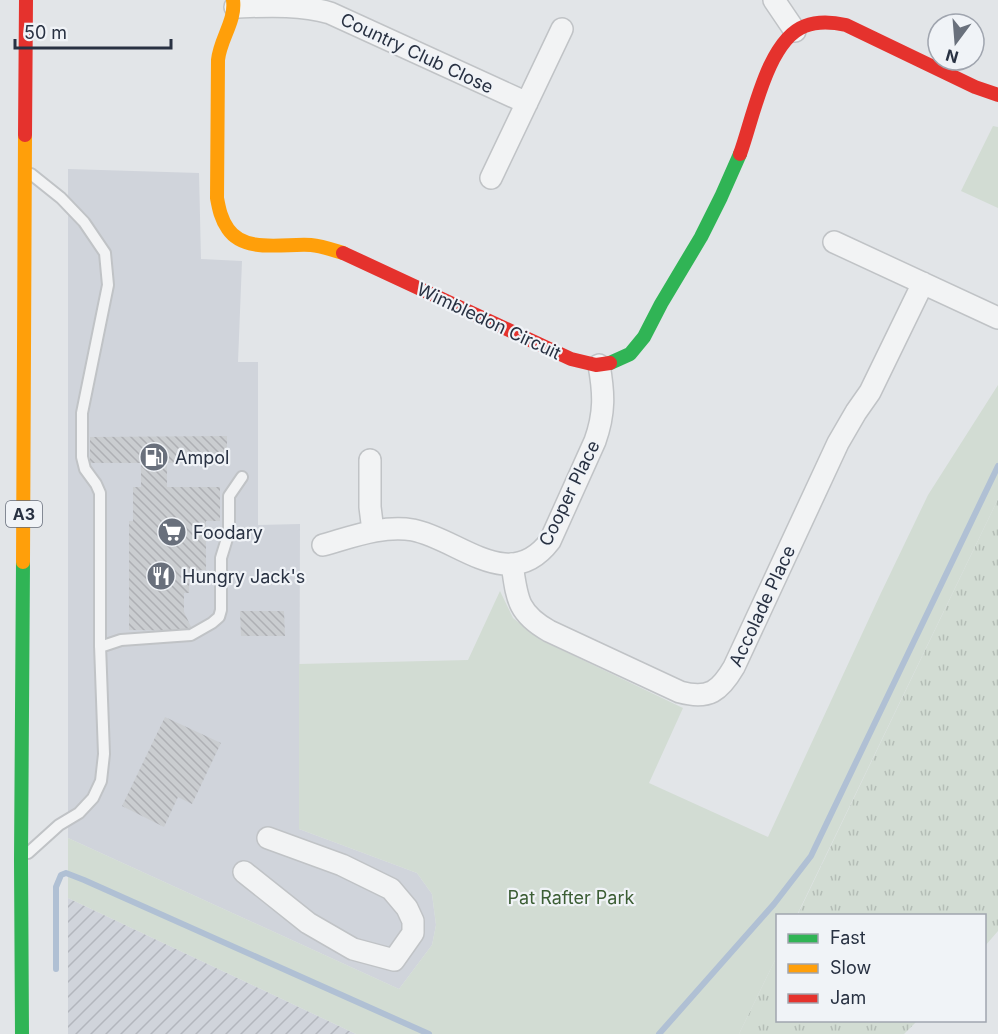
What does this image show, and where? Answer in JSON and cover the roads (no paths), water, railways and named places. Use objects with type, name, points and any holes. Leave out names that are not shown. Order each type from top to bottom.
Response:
[{"type":"main road","name":"A3","points":[[22,1034],[26,0]]},
{"type":"main road","name":"Wimbledon Circuit","points":[[234,4],[233,16],[218,52],[217,198],[223,224],[231,234],[241,241],[252,244],[313,245],[342,252],[562,355],[588,365],[599,365]]},
{"type":"main road","points":[[599,365],[616,362],[629,355],[645,337],[694,249],[736,164],[764,81],[779,50],[795,31],[821,21],[846,25],[975,87],[998,95]]},
{"type":"street","points":[[774,0],[795,31]]},
{"type":"street","name":"Country Club Close","points":[[234,4],[286,6],[317,9],[330,13],[527,103]]},
{"type":"street","points":[[492,178],[562,29]]},
{"type":"street","points":[[834,243],[998,318]]},
{"type":"street","name":"Accolade Place","points":[[512,564],[520,604],[528,616],[549,632],[680,692],[699,695],[715,691],[734,667],[838,443],[870,392],[923,283]]},
{"type":"street","name":"Cooper Place","points":[[512,564],[538,554],[550,541],[595,441],[601,425],[603,410],[599,365]]},
{"type":"street","points":[[370,460],[370,507],[373,531]]},
{"type":"street","points":[[323,545],[373,531],[414,530],[491,562],[512,564]]},
{"type":"street","points":[[244,872],[308,923],[353,949],[394,960],[413,933],[412,921],[407,908],[391,889],[342,865],[268,838]]},
{"type":"lane","points":[[21,860],[59,825],[79,813],[93,798],[100,781],[104,754],[100,647],[100,493],[85,469],[82,457],[82,413],[108,285],[105,253],[84,222],[61,198],[24,168]]},
{"type":"lane","points":[[100,647],[120,640],[191,635],[219,617],[221,558],[229,532],[229,496],[242,477]]},
{"type":"waterway","points":[[659,1034],[774,904],[811,856],[998,466]]},
{"type":"waterway","points":[[56,969],[56,887],[61,875],[66,873],[429,1034]]},
{"type":"place","name":"Ampol","points":[[154,457]]},
{"type":"place","name":"Foodary","points":[[172,532]]},
{"type":"place","name":"Hungry Jack's","points":[[161,576]]},
{"type":"park label","name":"Pat Rafter Park","points":[[571,897]]}]
